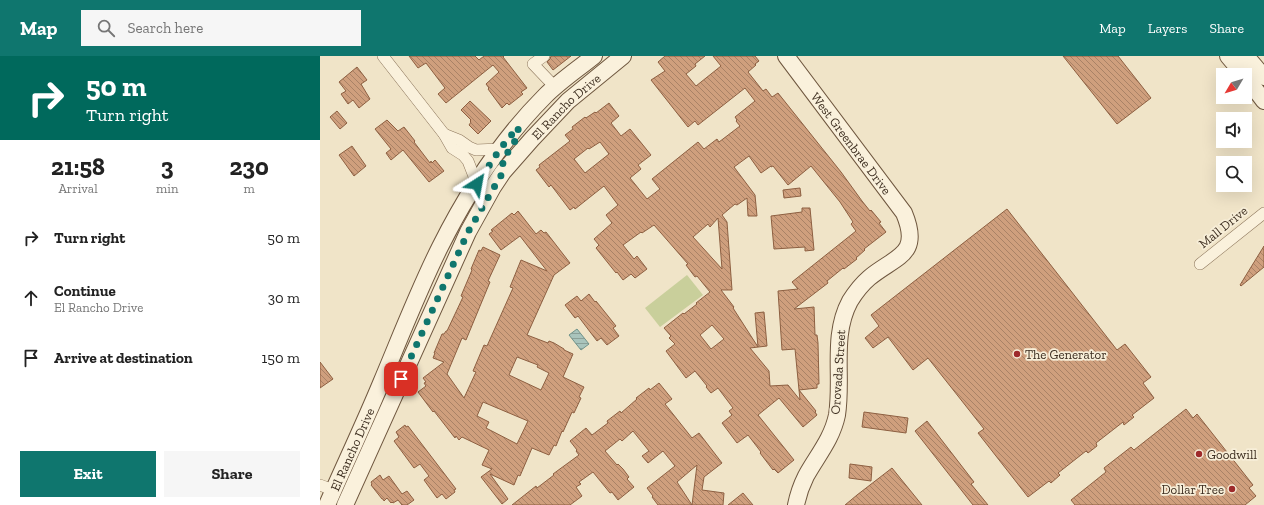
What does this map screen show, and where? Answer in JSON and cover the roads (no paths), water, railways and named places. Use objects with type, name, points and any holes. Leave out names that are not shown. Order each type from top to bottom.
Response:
[{"type":"main road","name":"El Rancho Drive","points":[[327,493],[380,385],[416,298],[454,221],[500,149],[518,127],[555,87],[594,56]]},
{"type":"main road","name":"El Rancho Drive","points":[[345,505],[468,232],[503,172],[532,138],[568,101],[623,56]]},
{"type":"main road","name":"West Greenbrae Drive","points":[[786,56],[904,213],[911,234]]},
{"type":"main road","points":[[1228,56],[1238,68]]},
{"type":"main road","points":[[1246,56],[1264,77]]},
{"type":"main road","points":[[1252,86],[1264,100]]},
{"type":"main road","points":[[503,172],[503,162],[517,137],[519,132],[518,127]]},
{"type":"main road","name":"Orovada Street","points":[[796,505],[803,483],[831,434],[836,416],[839,397],[840,332],[844,316],[850,302],[869,278],[902,256],[908,246],[911,234]]},
{"type":"street","points":[[383,56],[444,134],[452,148],[463,155],[468,161],[477,184]]},
{"type":"street","points":[[544,56],[533,64],[555,87]]},
{"type":"street","points":[[444,134],[459,140],[469,148],[476,150],[500,149]]},
{"type":"street","name":"Mall Drive","points":[[1200,264],[1264,212]]},
{"type":"water","points":[[577,329],[589,344],[581,350],[569,335]]},
{"type":"place","name":"The Generator","points":[[1017,354]]},
{"type":"place","name":"Goodwill","points":[[1199,454]]},
{"type":"place","name":"Dollar Tree","points":[[1232,489]]}]
